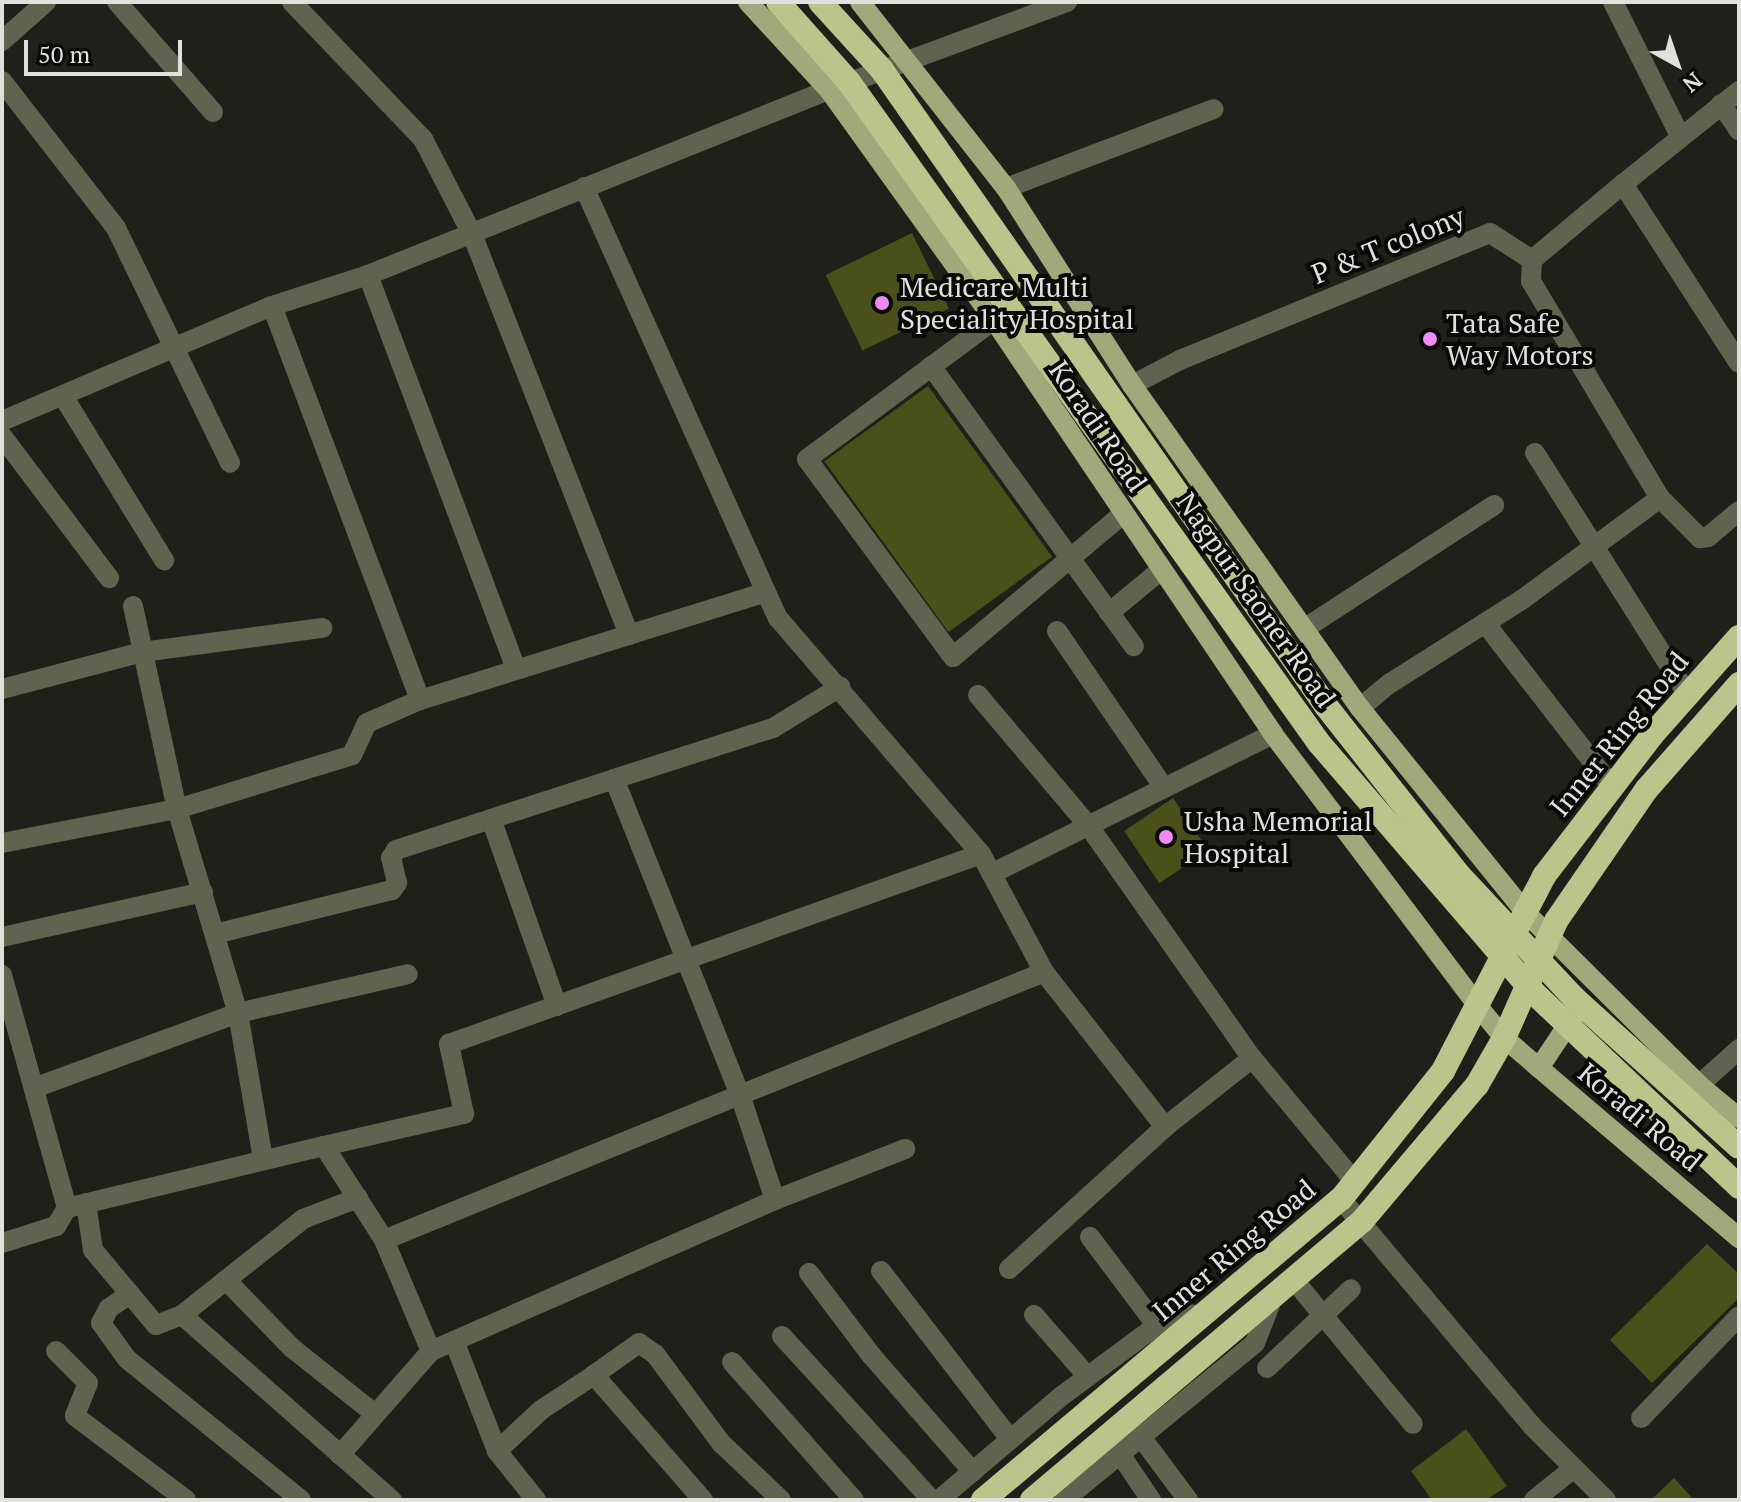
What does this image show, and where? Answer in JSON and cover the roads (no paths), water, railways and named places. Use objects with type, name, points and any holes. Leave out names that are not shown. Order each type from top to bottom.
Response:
[{"type":"highway","name":"Nagpur Saoner Road","points":[[778,2],[849,82],[1319,743],[1533,992],[1739,1187]]},
{"type":"highway","name":"Nagpur Saoner Road","points":[[820,2],[882,70],[1326,706],[1422,828],[1555,980],[1739,1147]]},
{"type":"highway","name":"Inner Ring Road","points":[[983,1500],[1348,1190],[1443,1071],[1544,876],[1687,693],[1739,637]]},
{"type":"highway","name":"Inner Ring Road","points":[[1504,1038],[1548,937],[1646,790],[1739,684]]},
{"type":"highway","points":[[1032,1500],[1362,1221],[1477,1085],[1504,1038]]},
{"type":"main road","name":"Koradi Road","points":[[748,2],[829,90],[994,320],[1273,734],[1477,1005],[1504,1038],[1739,1238]]},
{"type":"main road","points":[[860,2],[910,59],[1006,188],[1132,385],[1360,708],[1548,937],[1699,1085],[1739,1118]]},
{"type":"main road","points":[[1259,712],[1321,653]]},
{"type":"main road","points":[[1539,1068],[1595,985]]},
{"type":"street","points":[[5,30],[46,2]]},
{"type":"street","points":[[117,2],[213,112]]},
{"type":"street","points":[[292,2],[423,139],[472,234],[629,635]]},
{"type":"street","points":[[2,421],[272,306],[368,275],[829,90],[1067,2]]},
{"type":"street","points":[[1613,2],[1680,136]]},
{"type":"street","points":[[2,81],[101,204],[230,463]]},
{"type":"street","points":[[1739,91],[1680,136],[1532,260],[1531,281],[1660,498],[1700,538],[1708,537],[1739,511]]},
{"type":"street","points":[[1721,104],[1739,131]]},
{"type":"street","points":[[1006,188],[1214,109]]},
{"type":"street","points":[[1623,184],[1739,363]]},
{"type":"street","points":[[584,187],[778,618],[981,854],[1044,972],[1165,1127]]},
{"type":"street","name":"P & T colony","points":[[1132,385],[1180,360],[1490,233],[1532,260]]},
{"type":"street","points":[[368,275],[516,668]]},
{"type":"street","points":[[272,306],[420,700]]},
{"type":"street","points":[[994,320],[807,459],[953,657],[1123,514]]},
{"type":"street","points":[[931,366],[1134,646]]},
{"type":"street","points":[[63,396],[164,560]]},
{"type":"street","points":[[2,436],[109,578]]},
{"type":"street","points":[[1535,453],[1687,693]]},
{"type":"street","points":[[1360,708],[1660,498]]},
{"type":"street","points":[[1304,629],[1494,505]]},
{"type":"street","points":[[1109,613],[1161,570]]},
{"type":"street","points":[[2,843],[177,809],[352,755],[367,723],[420,700],[766,592]]},
{"type":"street","points":[[133,606],[177,809],[238,1013],[263,1160]]},
{"type":"street","points":[[1485,623],[1612,787]]},
{"type":"street","points":[[2,689],[142,652],[322,628]]},
{"type":"street","points":[[1057,631],[1164,788]]},
{"type":"street","points":[[215,934],[392,890],[397,883],[391,858],[396,850],[773,728],[840,687]]},
{"type":"street","points":[[978,695],[1088,825],[1348,1190],[1362,1221],[1532,1426],[1606,1500]]},
{"type":"street","points":[[993,873],[1273,734]]},
{"type":"street","points":[[614,779],[740,1095],[775,1200]]},
{"type":"street","points":[[491,819],[557,1006]]},
{"type":"street","points":[[2,1243],[56,1226],[76,1206],[464,1114],[449,1044],[981,854]]},
{"type":"street","points":[[2,937],[203,892]]},
{"type":"street","points":[[384,1240],[1044,972]]},
{"type":"street","points":[[34,1088],[238,1013],[408,974]]},
{"type":"street","points":[[2,975],[9,1027],[93,1250],[156,1325],[182,1315],[303,1219],[358,1198]]},
{"type":"street","points":[[1699,1085],[1739,1049]]},
{"type":"street","points":[[1009,1269],[1165,1127],[1252,1058]]},
{"type":"street","points":[[324,1146],[384,1240],[431,1351]]},
{"type":"street","points":[[340,1455],[431,1351],[775,1200],[905,1149]]},
{"type":"street","points":[[1090,1237],[1157,1326]]},
{"type":"street","points":[[881,1271],[1010,1439]]},
{"type":"street","points":[[809,1273],[871,1355],[973,1472]]},
{"type":"street","points":[[1293,1279],[1413,1424]]},
{"type":"street","points":[[226,1280],[292,1348],[375,1414]]},
{"type":"street","points":[[1267,1368],[1351,1289]]},
{"type":"street","points":[[130,1294],[109,1308],[101,1323],[127,1359],[301,1500]]},
{"type":"street","points":[[1064,1500],[1255,1343],[1273,1297]]},
{"type":"street","points":[[939,1500],[1010,1439],[1172,1314],[1204,1315]]},
{"type":"street","points":[[182,1315],[392,1500]]},
{"type":"street","points":[[1034,1315],[1088,1377]]},
{"type":"street","points":[[1641,1418],[1739,1316]]},
{"type":"street","points":[[782,1336],[932,1500]]},
{"type":"street","points":[[454,1341],[497,1451],[536,1500]]},
{"type":"street","points":[[497,1451],[541,1410],[645,1343],[721,1443],[781,1500]]},
{"type":"street","points":[[56,1351],[88,1383],[75,1416],[186,1500]]},
{"type":"street","points":[[732,1362],[854,1500]]},
{"type":"street","points":[[594,1375],[703,1500]]},
{"type":"street","points":[[1141,1437],[1188,1500]]},
{"type":"street","points":[[1120,1454],[1151,1500]]},
{"type":"street","points":[[1534,1500],[1574,1468]]},
{"type":"place","name":"Medicare Multi Speciality Hospital","points":[[882,303]]},
{"type":"place","name":"Tata Safe Way Motors","points":[[1430,339]]},
{"type":"place","name":"Usha Memorial Hospital","points":[[1166,837]]}]
